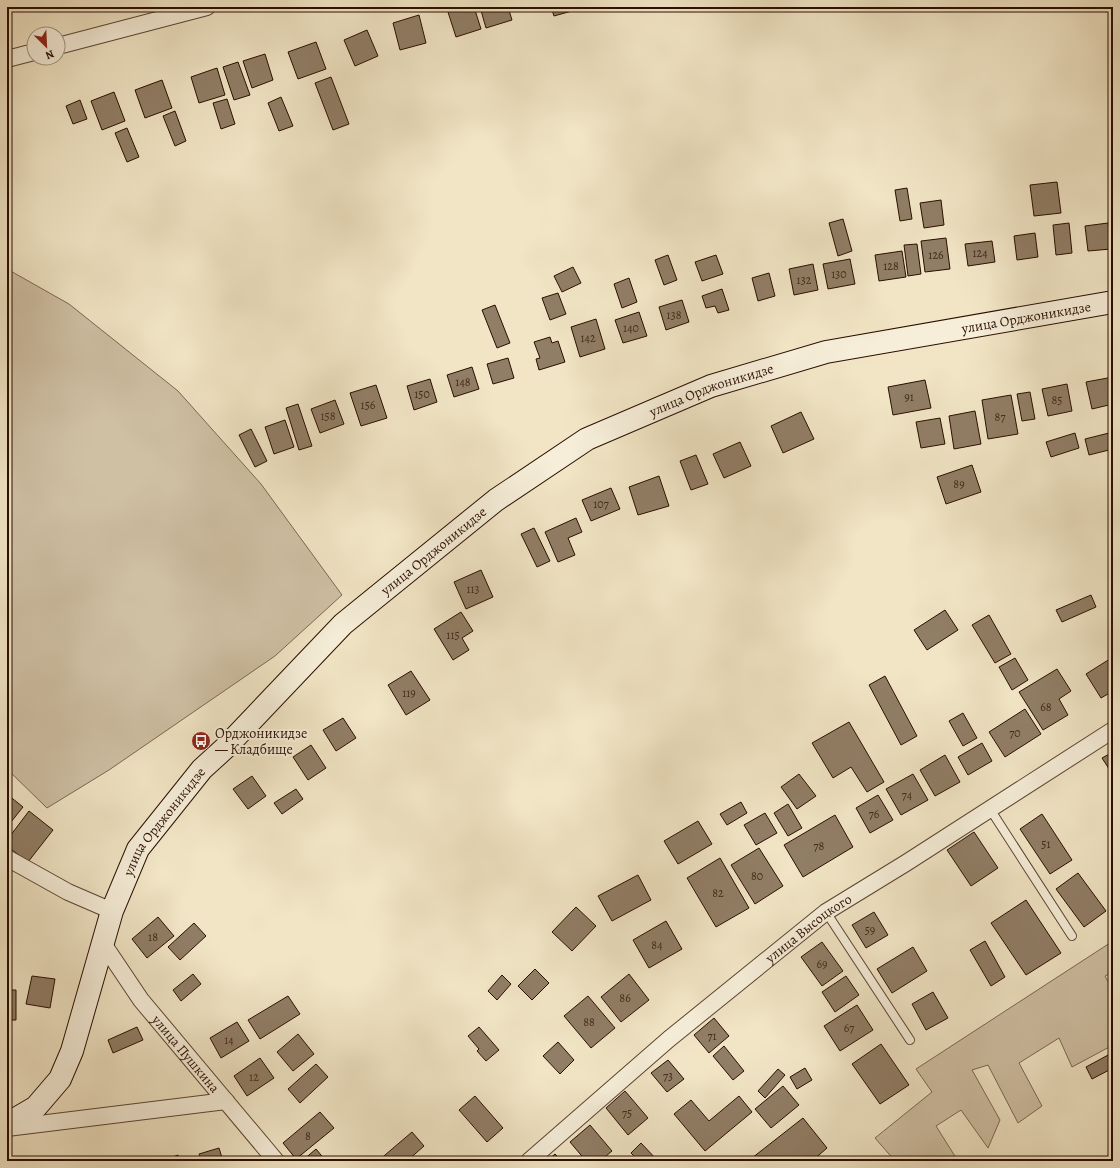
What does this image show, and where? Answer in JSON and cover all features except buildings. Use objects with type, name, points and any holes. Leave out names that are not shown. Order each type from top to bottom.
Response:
[{"type":"main road","name":"улица Орджоникидзе","points":[[7,1124],[36,1107],[60,1079],[72,1051],[112,911],[138,849],[202,769],[225,748],[343,624],[496,500],[587,439],[711,386],[826,352],[1113,302]]},
{"type":"street","points":[[66,44],[207,7]]},
{"type":"street","points":[[7,59],[26,54]]},
{"type":"street","name":"улица Высоцкого","points":[[529,1161],[669,1039],[826,912],[1113,730]]},
{"type":"street","points":[[7,858],[68,892],[112,911]]},
{"type":"street","name":"улица Пушкина","points":[[102,942],[141,1000],[276,1161]]},
{"type":"street","points":[[7,1128],[226,1101]]},
{"type":"lane","points":[[990,809],[1072,936]]},
{"type":"lane","points":[[826,912],[910,1040]]},
{"type":"shaded area","points":[[7,269],[69,304],[178,391],[261,484],[342,595],[275,656],[109,770],[47,808],[7,769]]},
{"type":"shaded area","points":[[1113,941],[1113,972],[1105,976],[1113,991],[1113,1045],[1072,1067],[1059,1038],[1019,1063],[1042,1106],[1018,1123],[988,1065],[972,1070],[1000,1120],[988,1148],[961,1110],[936,1126],[958,1161],[895,1161],[875,1138],[932,1092],[916,1069]]},
{"type":"place","name":"Орджоникидзе — Кладбище","points":[[201,741]]}]
